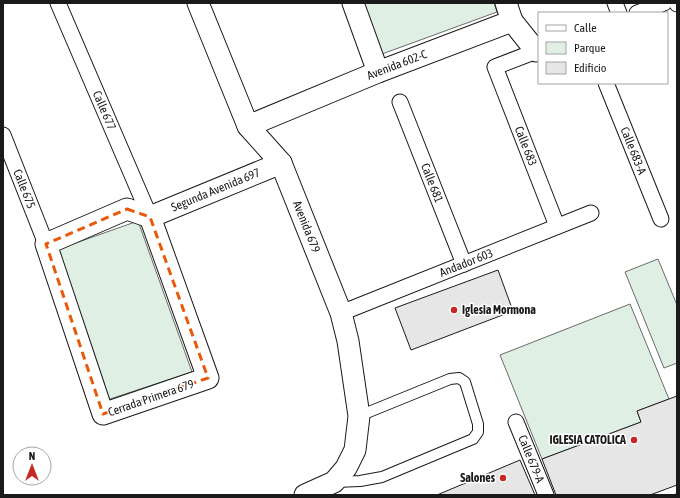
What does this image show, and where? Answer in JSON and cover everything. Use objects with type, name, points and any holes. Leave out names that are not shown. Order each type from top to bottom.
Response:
[{"type":"street","name":"Calle 677","points":[[58,3],[150,218]]},
{"type":"street","name":"Avenida 679","points":[[198,3],[248,126],[281,163],[341,313],[348,341],[358,416],[355,450],[340,475]]},
{"type":"street","points":[[353,3],[378,72]]},
{"type":"street","points":[[640,12],[664,3]]},
{"type":"street","name":"Avenida 602-C","points":[[248,126],[378,72],[509,12],[538,50]]},
{"type":"street","name":"Calle 683","points":[[538,50],[495,67],[557,226]]},
{"type":"street","name":"Calle 683-A","points":[[606,84],[661,219]]},
{"type":"street","name":"Calle 681","points":[[400,102],[464,264]]},
{"type":"street","name":"Calle 675","points":[[3,135],[46,244]]},
{"type":"street","name":"Segunda Avenida 697","points":[[150,218],[281,163]]},
{"type":"street","points":[[46,244],[127,209],[150,218]]},
{"type":"street","name":"Andador 603","points":[[341,313],[591,213]]},
{"type":"street","name":"Cerrada Primera 679","points":[[46,244],[103,414],[208,378],[150,218]]},
{"type":"street","name":"Calle 679-A","points":[[516,422],[546,495]]},
{"type":"street","points":[[305,495],[340,475]]},
{"type":"lane","points":[[340,475],[360,481],[382,477],[473,439],[478,432],[478,424],[465,382],[459,378],[450,379],[358,416]]},
{"type":"highlighted area","points":[[127,209],[150,217],[208,378],[103,414],[46,244]]},
{"type":"green space","points":[[363,3],[494,3],[497,12],[382,54]]},
{"type":"green space","points":[[138,221],[192,372],[107,400],[53,251]]},
{"type":"green space","points":[[658,259],[677,305],[677,363],[664,368],[625,272]]},
{"type":"green space","points":[[630,304],[669,399],[637,411],[641,422],[542,459],[500,355]]},
{"type":"building","name":"Iglesia Mormona","points":[[498,270],[513,311],[411,350],[395,308]]},
{"type":"building","name":"IGLESIA CATOLICA","points":[[677,396],[677,485],[650,495],[556,495],[542,459],[641,422],[637,411]]},
{"type":"building","name":"Salones","points":[[520,460],[535,495],[437,495]]},
{"type":"place","name":"Iglesia Mormona","points":[[454,310]]},
{"type":"place","name":"IGLESIA CATOLICA","points":[[634,440]]},
{"type":"place","name":"Salones","points":[[503,478]]}]
